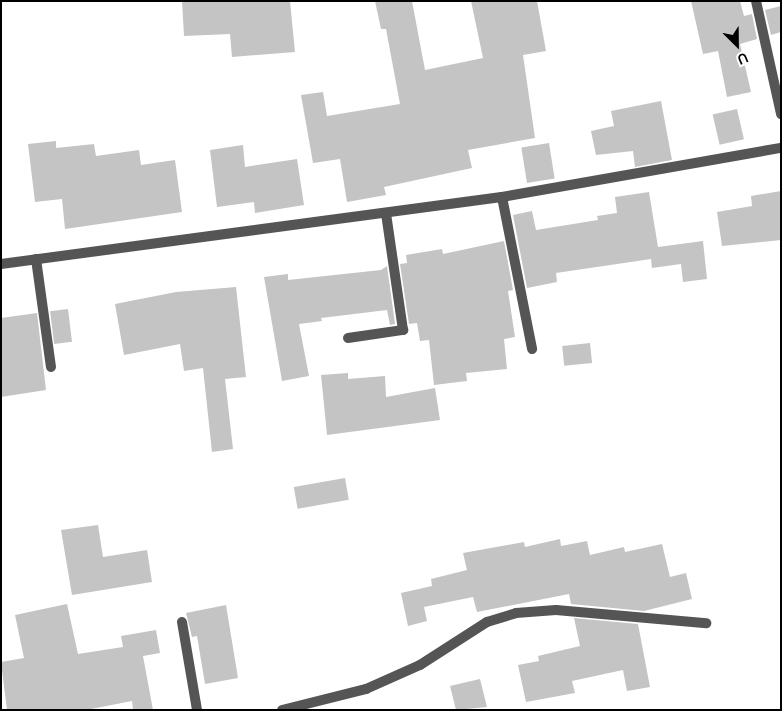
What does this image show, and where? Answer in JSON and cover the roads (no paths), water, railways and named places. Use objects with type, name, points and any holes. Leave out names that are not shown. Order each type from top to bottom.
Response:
[{"type":"street","points":[[756,1],[781,114]]},
{"type":"street","points":[[1,264],[502,198],[781,148]]},
{"type":"street","points":[[502,198],[532,349]]},
{"type":"street","points":[[348,338],[403,330],[386,213]]},
{"type":"street","points":[[36,259],[51,367]]},
{"type":"street","points":[[282,710],[366,689],[420,665],[487,622],[516,613],[556,610],[706,623]]},
{"type":"street","points":[[182,622],[197,710]]}]
